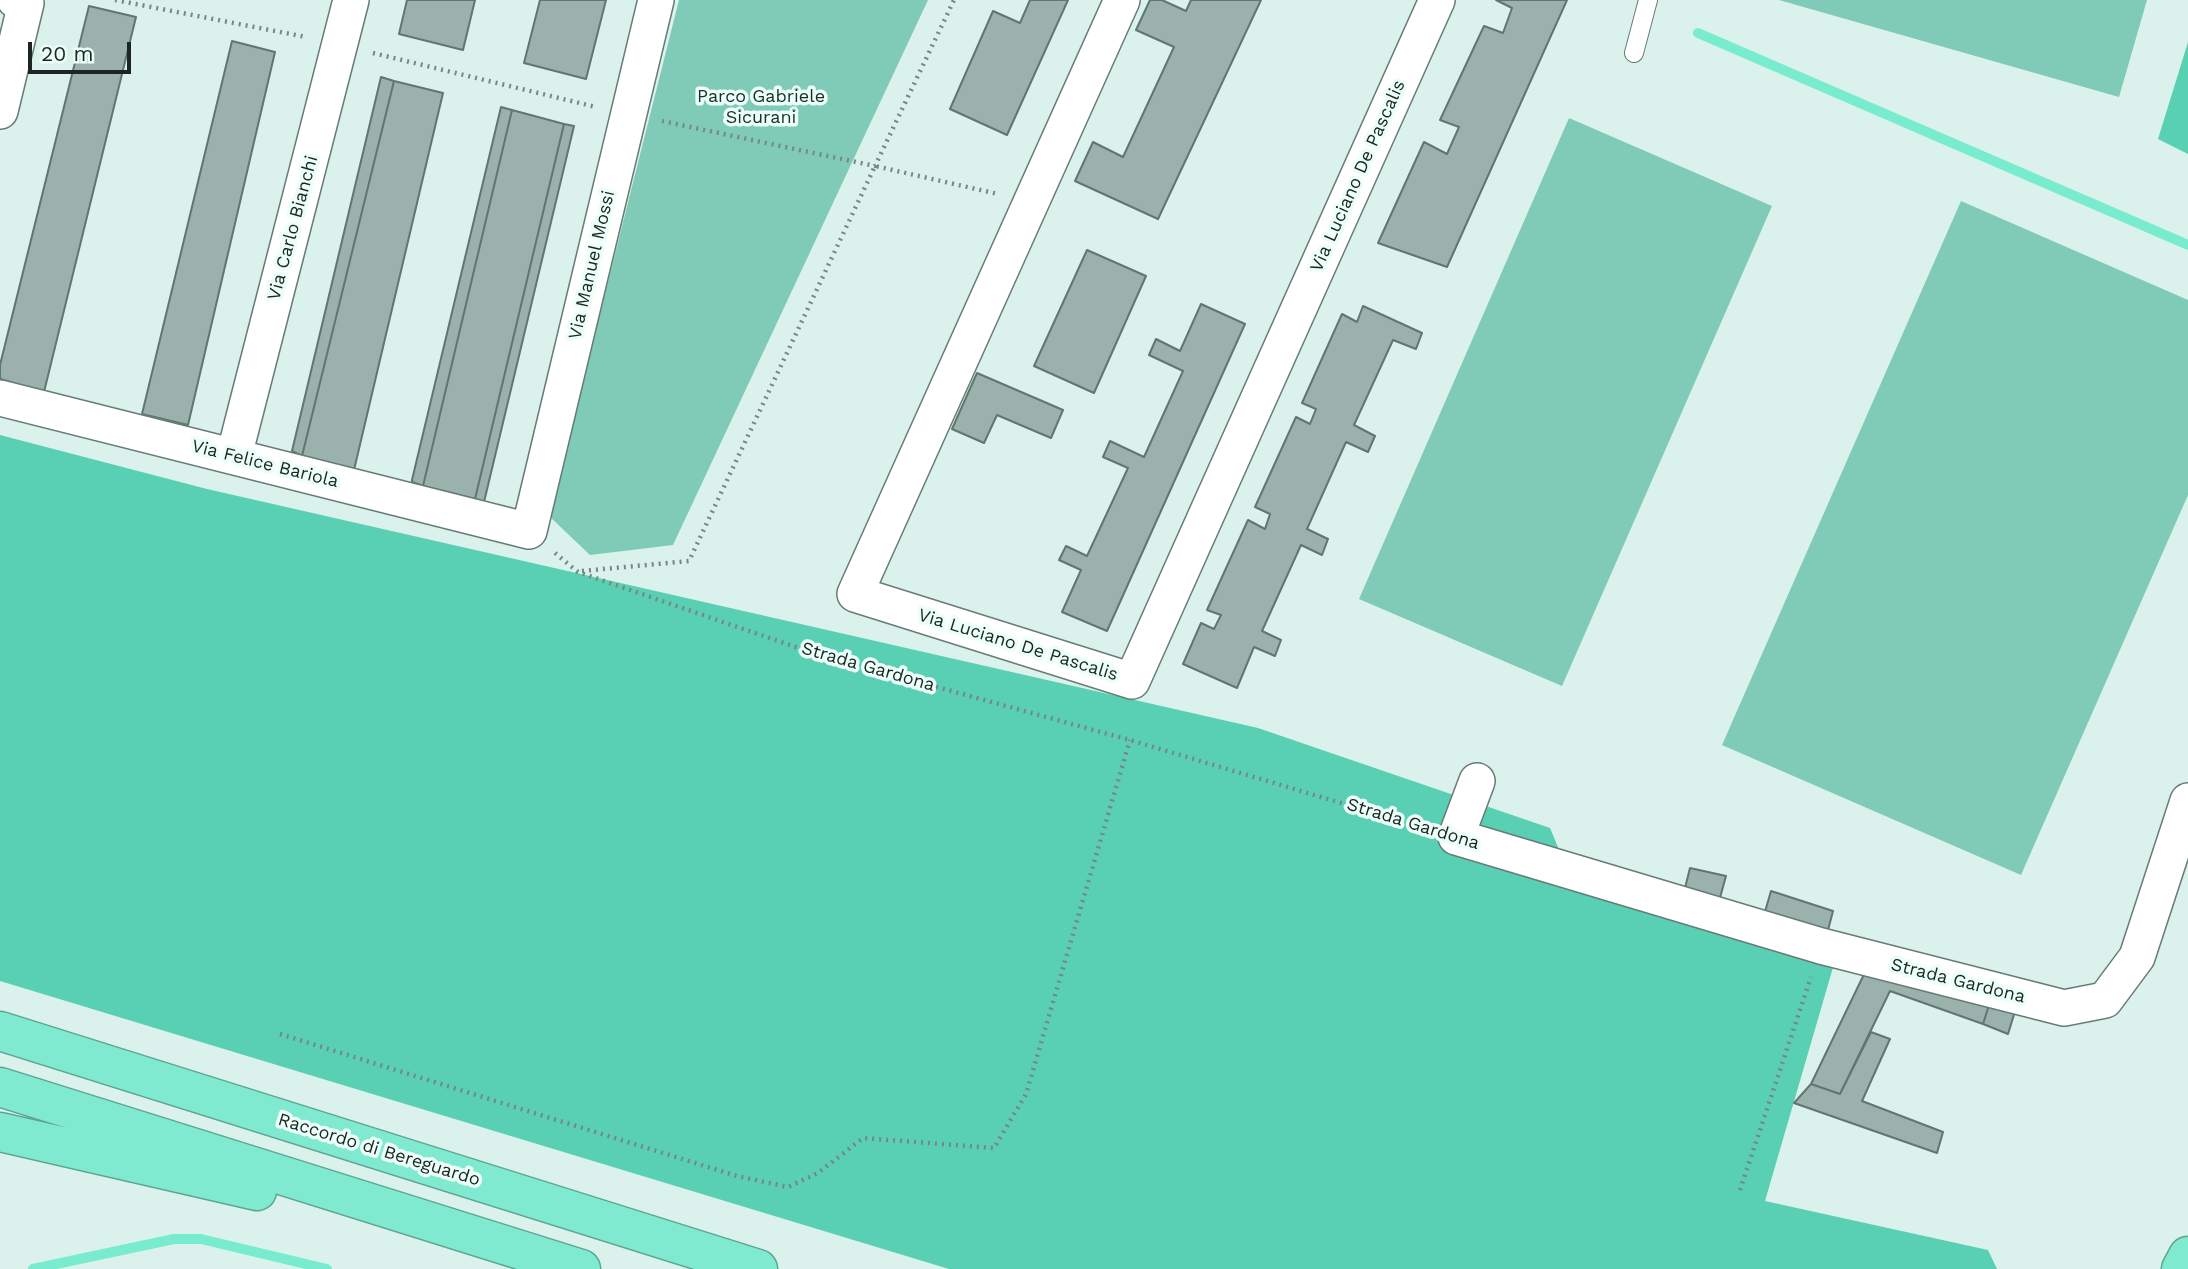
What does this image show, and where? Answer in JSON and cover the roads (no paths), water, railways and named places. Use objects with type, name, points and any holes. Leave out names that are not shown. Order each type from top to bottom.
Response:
[{"type":"highway","name":"Raccordo di Bereguardo","points":[[0,1031],[758,1269]]},
{"type":"highway","points":[[0,1087],[582,1269]]},
{"type":"highway","points":[[0,1132],[176,1174],[480,1239]]},
{"type":"highway","points":[[2181,1269],[2188,1256]]},
{"type":"street","points":[[0,111],[26,3],[15,0]]},
{"type":"street","name":"Via Carlo Bianchi","points":[[234,456],[351,0]]},
{"type":"street","name":"Via Manuel Mossi","points":[[529,531],[656,0]]},
{"type":"street","name":"Via Luciano De Pascalis","points":[[1122,0],[855,594],[1132,681],[1437,0]]},
{"type":"street","name":"Via Felice Bariola","points":[[0,398],[529,531]]},
{"type":"street","name":"Strada Gardona","points":[[1477,781],[1457,837],[1821,946],[2064,1008],[2105,1000],[2137,957],[2188,801]]},
{"type":"lane","points":[[1634,53],[1648,0]]},
{"type":"waterway","points":[[1698,33],[2188,245]]},
{"type":"waterway","points":[[33,1269],[174,1239],[201,1239],[327,1269]]},
{"type":"park label","name":"Parco Gabriele Sicurani","points":[[761,107]]}]
